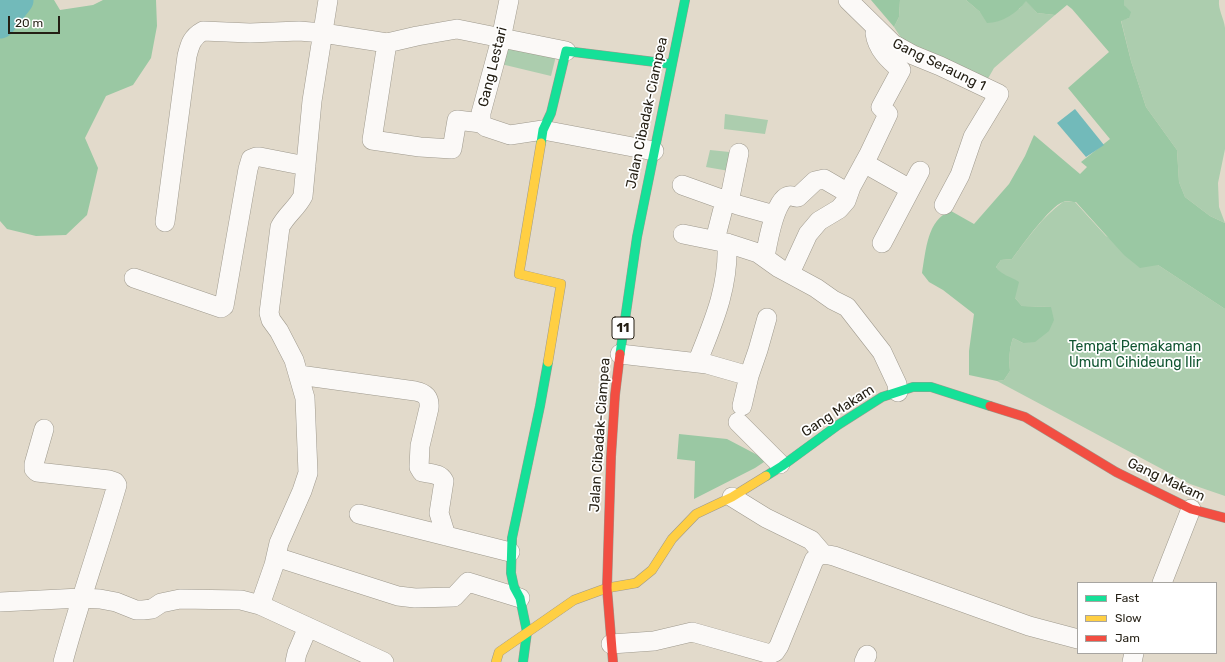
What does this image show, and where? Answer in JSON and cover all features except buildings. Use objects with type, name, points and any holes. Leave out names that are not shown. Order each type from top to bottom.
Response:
[{"type":"main road","name":"Jalan Cibadak-Ciampea","points":[[612,653],[607,588],[611,457],[615,395],[637,237],[685,0]]},
{"type":"main road","points":[[522,662],[527,632],[520,598],[514,587],[511,574],[510,552],[540,406],[561,284],[519,274],[543,130],[551,113],[566,50],[671,64]]},
{"type":"main road","name":"Gang Makam","points":[[496,662],[499,652],[574,600],[607,588],[636,583],[643,578],[652,570],[672,539],[696,514],[732,497],[777,461],[882,397],[913,387],[931,386],[1025,417],[1116,472],[1191,509],[1225,518]]},
{"type":"street","points":[[260,605],[276,557],[279,543],[302,491],[308,473],[306,398],[294,360],[269,313],[280,227],[283,220],[299,204],[304,196],[312,101],[328,0]]},
{"type":"street","name":"Gang Lestari","points":[[510,0],[502,38],[482,113],[481,124],[486,128],[510,135],[543,130],[654,151]]},
{"type":"street","name":"Gang Seraung 1","points":[[848,0],[893,44],[904,51],[940,66],[998,94],[973,137],[960,175],[944,205]]},
{"type":"street","points":[[790,273],[808,234],[818,221],[840,209],[846,201],[848,193],[888,114],[881,107],[901,70],[880,49],[876,40],[874,25]]},
{"type":"street","points":[[165,222],[187,56],[191,42],[196,35],[203,31],[250,33],[299,31],[323,33],[387,43],[457,29],[566,50]]},
{"type":"street","points":[[387,43],[372,140],[452,150],[457,120],[481,124]]},
{"type":"street","points":[[697,363],[717,314],[725,283],[728,260],[721,242],[727,202],[738,153]]},
{"type":"street","points":[[134,278],[221,308],[224,306],[251,159],[260,157],[306,166]]},
{"type":"street","points":[[864,163],[910,190]]},
{"type":"street","points":[[882,243],[920,171]]},
{"type":"street","points":[[764,257],[774,215],[780,203],[787,196],[790,195],[798,198],[814,182],[824,179],[848,193]]},
{"type":"street","points":[[682,185],[727,202],[774,215]]},
{"type":"street","points":[[683,234],[754,251],[774,265],[847,307],[871,338],[891,368],[897,384],[898,392]]},
{"type":"street","points":[[766,318],[758,350],[749,376],[740,414],[777,461]]},
{"type":"street","points":[[620,354],[707,364],[749,376]]},
{"type":"street","points":[[299,375],[414,391],[427,395],[429,408],[420,446],[419,467],[422,472],[437,474],[442,477],[444,482],[438,513],[446,536]]},
{"type":"street","points":[[44,429],[34,464],[34,469],[37,472],[109,480],[115,482],[117,485],[103,536],[81,598],[63,662]]},
{"type":"street","points":[[732,497],[766,518],[811,540],[823,554]]},
{"type":"street","points":[[1162,582],[1191,509]]},
{"type":"street","points":[[358,514],[510,552]]},
{"type":"street","points":[[612,653],[692,632],[770,654],[775,652],[779,646],[814,560],[823,554],[834,556],[1029,626],[1077,639]]},
{"type":"street","points":[[276,557],[398,596],[415,598],[454,597],[468,582],[520,598]]},
{"type":"street","points":[[0,602],[81,598],[100,599],[116,602],[136,610],[152,609],[161,603],[180,599],[241,600],[260,605],[384,662]]},
{"type":"street","points":[[295,662],[297,653],[308,627]]},
{"type":"green space","points":[[0,0],[54,0],[60,10],[93,5],[103,0],[156,0],[157,26],[151,58],[133,85],[106,96],[85,138],[98,168],[87,215],[66,235],[36,236],[7,229],[0,221]]},
{"type":"green space","points":[[871,0],[900,0],[899,17],[894,27]]},
{"type":"green space","points":[[900,0],[966,0],[980,12],[1019,9],[1026,0],[1037,13],[1055,15],[994,68],[986,82],[903,41],[894,27],[899,17]]},
{"type":"green space","points":[[966,0],[1124,0],[1124,5],[1131,12],[1129,18],[1121,21],[1131,61],[1146,107],[1177,150],[1179,182],[1185,197],[1210,216],[1225,223],[1225,309],[1158,265],[1140,268],[1124,255],[1076,202],[1063,202],[1051,211],[1012,259],[1001,260],[996,267],[1004,274],[1019,282],[1015,298],[1022,306],[1051,307],[1054,320],[1049,331],[1035,342],[1023,343],[1013,338],[1009,362],[1010,371],[1004,380],[997,381],[969,375],[969,351],[974,314],[943,290],[929,282],[922,273],[932,228],[943,215],[951,211],[974,224],[1009,184],[1025,156],[1034,135],[1080,174],[1087,167],[1081,162],[1110,139],[1068,88],[1109,52],[1072,9],[1067,5],[1055,15],[1037,13],[1026,1],[1018,10],[1004,19],[993,23],[987,23],[980,12]]},
{"type":"green space","points":[[1124,0],[1219,0],[1219,7],[1225,28],[1225,149],[1218,183],[1219,207],[1225,223],[1210,216],[1185,197],[1179,182],[1177,150],[1146,107],[1131,61],[1121,20],[1129,18],[1124,5]]},
{"type":"green space","points":[[507,43],[557,52],[551,76],[501,64]]},
{"type":"green space","points":[[725,114],[768,120],[765,134],[724,129]]},
{"type":"green space","points":[[710,150],[739,153],[735,172],[706,167]]},
{"type":"green space","name":"Tempat Pemakaman Umum Cihideung Ilir","points":[[1063,202],[1075,202],[1106,236],[1158,265],[1225,309],[1225,496],[1190,484],[997,381],[1004,380],[1010,371],[1009,362],[1013,338],[1023,343],[1051,307],[1022,306],[1015,298],[1006,276],[1000,273],[996,267],[1001,260],[1012,259],[1048,214]]},
{"type":"green space","points":[[679,434],[727,439],[767,460],[755,468],[694,499],[695,461],[677,459]]},
{"type":"water","points":[[1075,109],[1104,145],[1086,157],[1057,123]]},
{"type":"waterway","points":[[0,23],[18,0]]},
{"type":"traffic: fast","points":[[620,354],[637,237],[685,0]]},
{"type":"traffic: fast","points":[[541,143],[543,130],[551,113],[566,51],[671,64]]},
{"type":"traffic: fast","points":[[523,662],[527,632],[520,598],[514,587],[511,573],[512,538],[548,362]]},
{"type":"traffic: fast","points":[[766,476],[838,425],[882,397],[913,387],[931,387],[990,406]]},
{"type":"traffic: slow","points":[[541,143],[519,274],[561,284],[548,362]]},
{"type":"traffic: slow","points":[[496,662],[499,652],[574,600],[607,588],[636,583],[652,570],[672,539],[696,514],[732,497],[766,476]]},
{"type":"traffic: jam","points":[[613,662],[607,588],[611,457],[615,395],[620,354]]},
{"type":"traffic: jam","points":[[990,406],[1025,417],[1116,472],[1191,509],[1225,518]]}]
